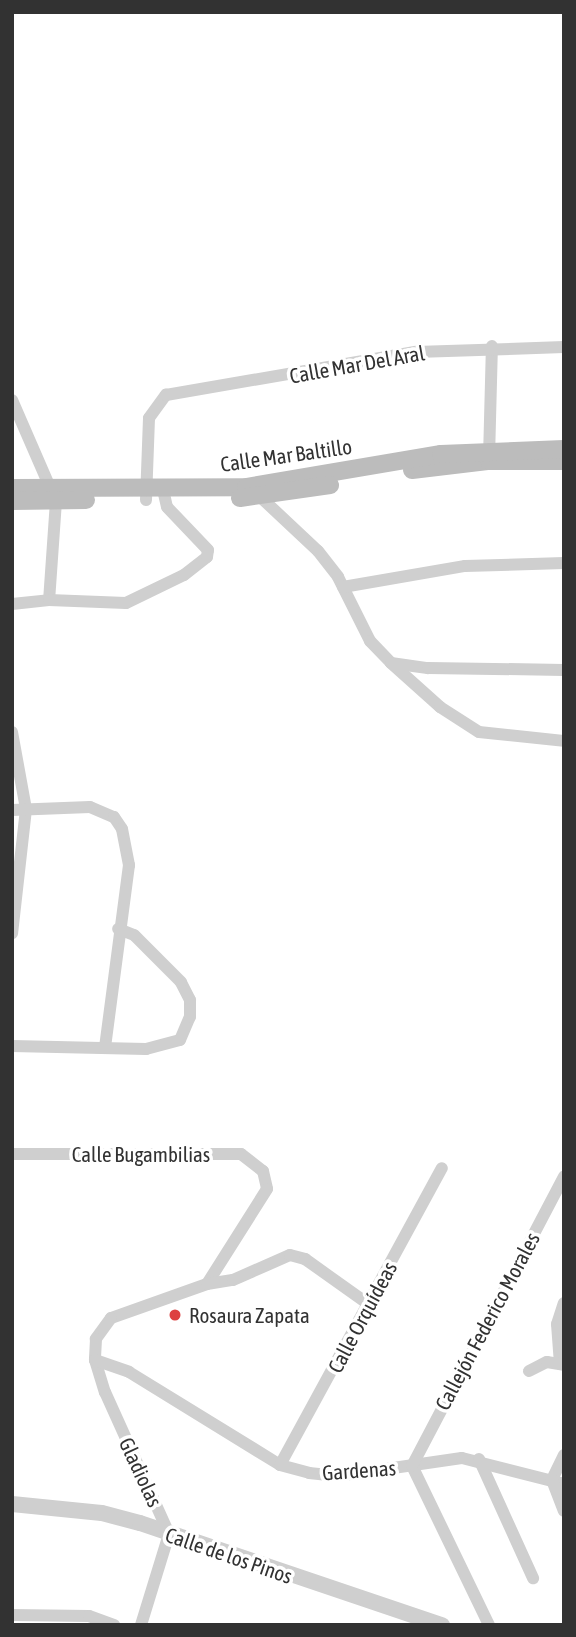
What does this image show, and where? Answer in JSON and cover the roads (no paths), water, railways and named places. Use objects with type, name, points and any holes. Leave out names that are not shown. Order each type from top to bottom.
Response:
[{"type":"main road","name":"Calle Mar Baltillo","points":[[12,501],[55,495],[255,491],[489,456],[564,449]]},
{"type":"main road","name":"Calle Mar Baltillo","points":[[489,456],[564,461]]},
{"type":"main road","name":"Calle Mar Baltillo","points":[[12,488],[55,495]]},
{"type":"street","name":"Calle Mar Del Aral","points":[[155,494],[149,418],[156,404],[166,395],[416,352],[492,346],[564,347]]},
{"type":"street","points":[[489,456],[492,346]]},
{"type":"street","points":[[12,400],[55,495],[49,600]]},
{"type":"street","points":[[255,491],[318,551],[344,587],[370,640],[440,707],[479,732],[564,741]]},
{"type":"street","points":[[12,604],[49,600],[126,603],[184,575],[208,557],[206,545],[173,515],[155,494]]},
{"type":"street","points":[[344,587],[465,566],[564,563]]},
{"type":"street","points":[[391,663],[428,668],[564,670]]},
{"type":"street","points":[[12,732],[26,810],[12,933]]},
{"type":"street","points":[[12,810],[90,807],[114,817],[122,829],[129,865],[118,929],[105,1047]]},
{"type":"street","points":[[12,1046],[169,1045],[180,1040],[190,1017],[190,1000],[181,982],[134,935],[118,929]]},
{"type":"street","name":"Calle Bugambilias","points":[[12,1154],[241,1154],[263,1171],[267,1189],[207,1284]]},
{"type":"street","name":"Calle Orquídeas","points":[[280,1465],[442,1168]]},
{"type":"street","name":"Callejón Federico Morales","points":[[412,1466],[564,1177]]},
{"type":"street","points":[[95,1360],[96,1339],[111,1318],[207,1284],[233,1280],[290,1255],[305,1259],[368,1304]]},
{"type":"street","points":[[529,1371],[547,1362],[562,1364],[557,1324],[564,1303]]},
{"type":"street","name":"Gardenas","points":[[95,1360],[129,1371],[280,1465],[338,1476],[479,1459],[558,1482]]},
{"type":"street","name":"Gladiolas","points":[[95,1360],[169,1534],[141,1625]]},
{"type":"street","points":[[564,1455],[558,1482],[564,1511]]},
{"type":"street","points":[[479,1459],[533,1578]]},
{"type":"street","points":[[412,1466],[489,1625]]},
{"type":"street","name":"Calle de los Pinos","points":[[12,1504],[102,1513],[442,1625]]},
{"type":"street","points":[[12,1615],[89,1616],[114,1625]]},
{"type":"place","name":"Rosaura Zapata","points":[[175,1315]]}]
